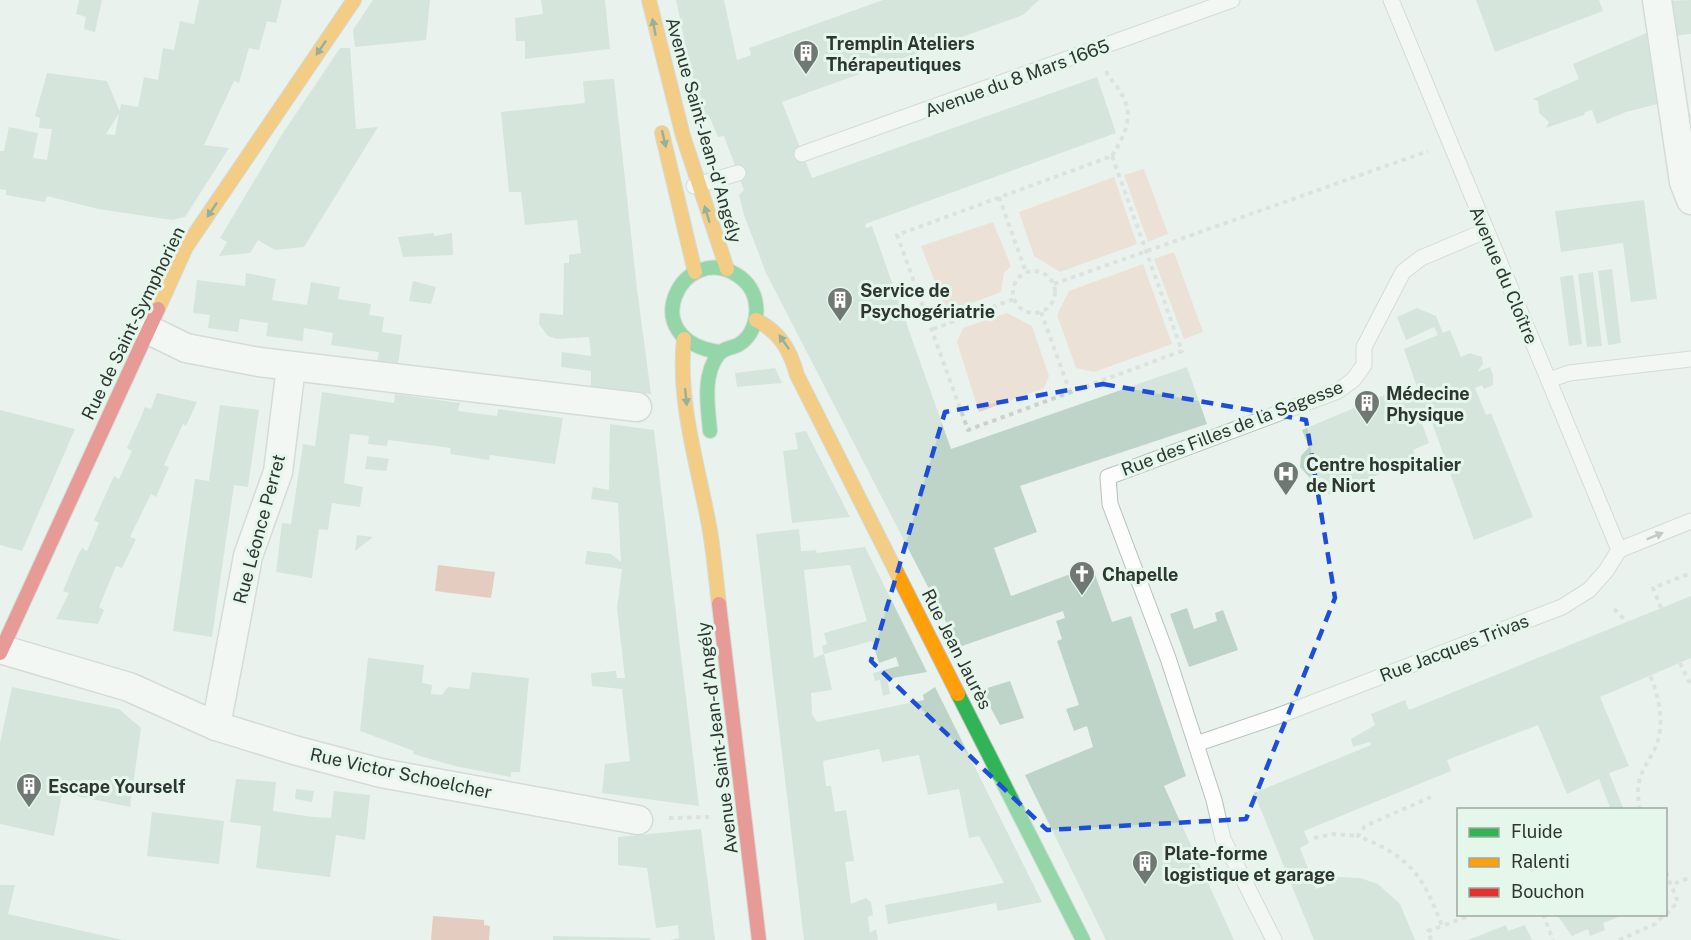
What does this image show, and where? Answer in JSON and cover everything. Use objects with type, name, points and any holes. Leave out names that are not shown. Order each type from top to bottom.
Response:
[{"type":"main road","name":"Rue de Saint-Symphorien","points":[[0,651],[186,247],[354,0]]},
{"type":"main road","name":"Avenue Saint-Jean-d'Angély","points":[[649,0],[658,46],[699,185],[727,269]]},
{"type":"main road","points":[[659,121],[695,272]]},
{"type":"main road","name":"Avenue Saint-Jean-d'Angély","points":[[756,320],[757,304],[752,289],[741,276],[727,269],[711,268],[695,272],[683,282],[675,295],[672,311],[676,326],[684,339],[682,358],[690,432],[710,532],[759,940]]},
{"type":"main road","points":[[684,339],[701,350],[720,352],[744,341],[756,320]]},
{"type":"main road","name":"Rue Jean Jaurès","points":[[756,320],[768,325],[779,334],[792,354],[797,375],[1083,940]]},
{"type":"main road","name":"Rue Jean Jaurès","points":[[744,341],[766,348],[797,375]]},
{"type":"main road","points":[[711,448],[707,392],[710,374],[720,352]]},
{"type":"main road","name":"Avenue Saint-Jean-d'Angély","points":[[710,532],[712,469]]},
{"type":"street","points":[[1657,0],[1684,182],[1691,200]]},
{"type":"street","points":[[147,329],[186,348],[291,367],[637,406]]},
{"type":"street","name":"Rue Léonce Perret","points":[[216,726],[248,556],[278,472],[291,367]]},
{"type":"street","name":"Rue Victor Schoelcher","points":[[0,651],[129,687],[216,726],[381,772],[638,820]]},
{"type":"lane","name":"Avenue du 8 Mars 1665","points":[[802,154],[1232,0]]},
{"type":"lane","name":"Avenue du Cloître","points":[[1391,0],[1619,550]]},
{"type":"lane","points":[[676,190],[738,173]]},
{"type":"lane","name":"Rue des Filles de la Sagesse","points":[[1196,744],[1110,504],[1108,477],[1338,391],[1353,380],[1364,364],[1364,347],[1403,272],[1421,258],[1485,231]]},
{"type":"lane","points":[[1549,380],[1569,373],[1691,359]]},
{"type":"lane","points":[[1619,550],[1691,521]]},
{"type":"lane","name":"Rue Jacques Trivas","points":[[1196,744],[1562,607],[1589,590],[1606,572],[1619,550]]},
{"type":"lane","points":[[1196,744],[1214,800],[1223,839],[1274,940]]},
{"type":"path","points":[[1098,49],[1108,76],[1123,96],[1130,117],[1124,136],[1112,156],[897,235],[968,430],[1182,351],[1112,156]]},
{"type":"path","points":[[1054,284],[1449,143]]},
{"type":"path","points":[[999,197],[1026,272]]},
{"type":"path","points":[[1014,299],[1028,312],[1041,312],[1052,304],[1056,291],[1054,284],[1045,273],[1026,272]]},
{"type":"path","points":[[1014,299],[1015,284],[1026,272]]},
{"type":"path","points":[[933,329],[1014,299]]},
{"type":"path","points":[[1041,312],[1070,393]]},
{"type":"path","points":[[1661,609],[1653,588],[1691,573]]},
{"type":"path","points":[[1614,609],[1627,622]]},
{"type":"path","points":[[1680,663],[1691,686]]},
{"type":"path","points":[[1640,808],[1636,790],[1641,771],[1660,732],[1660,711],[1650,675]]},
{"type":"path","points":[[1358,836],[1365,826],[1431,797]]},
{"type":"path","points":[[638,820],[744,815]]},
{"type":"path","points":[[1314,838],[1333,834],[1358,836],[1388,848],[1404,860],[1424,887],[1442,926]]},
{"type":"path","points":[[1667,876],[1678,902],[1667,912]]},
{"type":"path","points":[[1671,885],[1691,877]]},
{"type":"path","points":[[1431,940],[1428,932],[1471,916]]},
{"type":"path","points":[[1542,916],[1553,940]]},
{"type":"path","points":[[1619,940],[1655,924],[1663,916]]},
{"type":"highlighted area","points":[[1103,384],[1306,420],[1335,598],[1246,819],[1047,830],[871,661],[945,412]]},
{"type":"shaded area","points":[[1144,169],[1168,234],[1148,242],[1124,175]]},
{"type":"shaded area","points":[[1114,177],[1137,244],[1060,272],[1034,256],[1019,212]]},
{"type":"shaded area","points":[[993,222],[1011,266],[1004,273],[1001,292],[956,309],[943,303],[921,246]]},
{"type":"shaded area","points":[[1174,252],[1203,332],[1184,339],[1154,259]]},
{"type":"shaded area","points":[[1143,264],[1172,344],[1094,372],[1076,368],[1057,315],[1069,291]]},
{"type":"shaded area","points":[[1007,313],[1032,326],[1049,376],[1044,388],[979,412],[957,342],[963,328]]},
{"type":"shaded area","points":[[438,565],[495,572],[491,598],[435,591]]},
{"type":"shaded area","points":[[433,916],[484,920],[484,925],[490,926],[489,940],[431,940]]},
{"type":"building","points":[[79,0],[102,0],[95,32],[84,29],[86,17],[76,14]]},
{"type":"building","points":[[199,0],[282,0],[276,23],[267,21],[259,50],[249,48],[239,83],[234,81],[204,145],[229,148],[185,217],[172,220],[98,209],[47,196],[45,202],[6,195],[6,190],[0,189],[0,151],[4,151],[9,127],[38,133],[33,158],[47,160],[52,129],[39,128],[40,118],[35,116],[47,73],[107,81],[120,111],[121,104],[138,107],[144,77],[158,80],[163,48],[174,50],[180,21],[194,24]],"holes":[[[119,113],[115,135],[106,134]]]},
{"type":"building","points":[[373,0],[430,0],[426,40],[355,47],[353,30]]},
{"type":"building","points":[[541,0],[605,0],[610,49],[525,59],[525,41],[516,41],[515,18],[543,14]]},
{"type":"building","points":[[676,0],[724,0],[737,60],[751,55],[749,48],[883,0],[1039,0],[1023,15],[782,102],[812,178],[1097,77],[1116,133],[865,224],[866,228],[872,226],[951,449],[1187,367],[1207,424],[1020,486],[1037,532],[994,548],[1011,596],[1092,566],[1112,622],[1131,616],[1186,776],[1164,786],[1234,940],[1106,940],[1025,775],[1093,747],[1087,726],[1074,731],[1066,709],[1079,705],[1057,641],[1062,639],[1056,621],[1065,618],[1063,611],[959,647],[766,273],[744,215],[739,195],[744,190],[724,136],[718,137],[709,116],[706,117],[692,76]]},
{"type":"building","points":[[1476,0],[1599,0],[1603,11],[1495,52]]},
{"type":"building","points":[[1691,0],[1691,34],[1672,36],[1665,1]]},
{"type":"building","points":[[1649,32],[1661,103],[1626,112],[1597,124],[1592,110],[1546,128],[1549,122],[1539,113],[1538,101],[1533,99],[1579,79],[1573,64]]},
{"type":"building","points":[[340,48],[350,48],[356,129],[378,127],[304,247],[275,250],[258,240],[250,253],[219,256],[227,242],[220,238],[281,136]]},
{"type":"building","points":[[614,79],[651,394],[591,391],[591,371],[561,367],[562,352],[591,356],[589,337],[557,339],[548,336],[539,324],[540,313],[563,315],[564,263],[569,263],[569,255],[581,253],[577,220],[525,225],[521,192],[509,192],[501,112],[585,103],[583,81]]},
{"type":"building","points":[[1644,200],[1657,299],[1631,302],[1623,243],[1561,252],[1555,211]]},
{"type":"building","points":[[434,233],[434,236],[452,233],[453,255],[403,257],[398,237]]},
{"type":"building","points":[[1612,269],[1621,343],[1608,345],[1598,271]]},
{"type":"building","points":[[1593,272],[1602,346],[1587,347],[1578,274]]},
{"type":"building","points":[[246,273],[276,279],[272,300],[307,305],[311,282],[340,287],[338,299],[371,304],[369,315],[384,317],[382,332],[402,335],[398,365],[377,362],[379,352],[331,345],[333,333],[304,328],[303,341],[266,336],[268,323],[240,319],[238,332],[208,328],[210,315],[193,313],[197,280],[245,286]]},
{"type":"building","points":[[1573,275],[1582,344],[1569,346],[1560,277]]},
{"type":"building","points":[[413,281],[436,287],[431,304],[409,301]]},
{"type":"building","name":"Médecine Physique","points":[[1417,308],[1436,316],[1443,333],[1450,330],[1461,357],[1470,353],[1482,357],[1483,364],[1477,372],[1490,367],[1493,385],[1484,389],[1482,385],[1475,388],[1486,415],[1491,413],[1533,517],[1474,540],[1430,417],[1421,421],[1429,443],[1413,450],[1416,459],[1329,495],[1323,478],[1310,478],[1300,467],[1301,456],[1309,447],[1302,430],[1406,386],[1412,399],[1420,396],[1404,349],[1438,335],[1434,327],[1406,340],[1397,317]]},
{"type":"building","points":[[775,368],[782,383],[737,387],[735,373]]},
{"type":"building","points":[[322,392],[394,403],[395,394],[460,403],[458,411],[497,416],[498,409],[563,418],[555,464],[490,455],[489,460],[450,454],[451,448],[388,440],[387,446],[368,444],[369,436],[350,434],[344,483],[363,487],[360,507],[332,503],[328,530],[319,529],[312,578],[276,572],[282,523],[291,524],[303,444],[315,446]]},
{"type":"building","points":[[157,393],[197,402],[186,426],[183,424],[164,465],[169,467],[156,497],[151,494],[130,537],[136,539],[122,568],[116,566],[99,607],[104,610],[98,624],[56,619],[69,593],[63,591],[78,555],[82,548],[87,551],[99,523],[94,520],[114,476],[119,479],[132,451],[127,448],[145,407],[151,409]]},
{"type":"building","points":[[220,405],[259,410],[248,487],[234,485],[212,637],[173,631],[195,479],[209,481]]},
{"type":"building","points":[[0,410],[75,429],[22,551],[0,545]]},
{"type":"building","points":[[610,424],[654,430],[699,806],[602,793],[605,764],[630,761],[622,689],[592,686],[591,673],[616,671],[617,678],[625,678],[617,608],[622,569],[585,564],[587,551],[611,554],[621,562],[618,503],[591,499],[593,487],[609,490]]},
{"type":"building","points":[[806,431],[850,517],[792,523],[783,451],[798,449],[795,433]]},
{"type":"building","points":[[367,456],[389,459],[386,471],[365,469]]},
{"type":"building","points":[[799,529],[801,551],[816,550],[817,553],[865,547],[927,672],[887,679],[890,694],[883,696],[880,680],[875,681],[873,673],[899,666],[896,657],[879,663],[872,641],[824,654],[832,690],[811,693],[812,714],[817,722],[924,700],[923,695],[935,687],[1042,902],[998,911],[996,903],[888,924],[885,905],[1004,883],[979,836],[969,838],[959,789],[928,795],[919,755],[882,762],[879,749],[823,761],[826,786],[831,786],[835,812],[846,810],[854,861],[845,862],[851,904],[866,898],[871,902],[873,915],[868,917],[870,933],[876,929],[878,940],[804,940],[756,534]],"holes":[[[850,565],[867,621],[824,633],[827,644],[822,646],[824,654],[814,658],[804,570]]]},
{"type":"building","points":[[357,535],[373,537],[355,551]]},
{"type":"building","points":[[1691,596],[1691,658],[1600,697],[1629,766],[1609,773],[1623,808],[1610,808],[1599,779],[1567,794],[1538,725],[1447,760],[1451,771],[1304,831],[1309,843],[1300,848],[1316,889],[1325,886],[1323,880],[1339,877],[1360,878],[1378,884],[1400,904],[1415,940],[1314,940],[1254,793],[1371,745],[1370,742],[1353,747],[1351,739],[1375,725],[1371,714],[1405,700],[1409,710]]},
{"type":"building","points":[[1187,608],[1194,629],[1217,621],[1215,613],[1223,610],[1238,650],[1189,667],[1170,614]]},
{"type":"building","points":[[368,658],[424,665],[422,683],[432,685],[431,694],[442,695],[448,687],[469,689],[472,672],[529,678],[520,772],[511,772],[511,777],[455,766],[413,754],[414,751],[360,731]]},
{"type":"building","points":[[1010,681],[1024,718],[1000,725],[981,690]]},
{"type":"building","points":[[12,687],[119,709],[141,728],[130,807],[62,793],[54,836],[0,824],[0,743]]},
{"type":"building","points":[[236,779],[276,782],[273,811],[313,817],[331,818],[334,791],[370,795],[365,840],[336,835],[330,877],[256,868],[261,826],[230,822]]},
{"type":"building","points":[[296,789],[314,791],[312,802],[295,799]]},
{"type":"building","points":[[152,812],[224,821],[219,864],[147,856]]},
{"type":"building","points":[[701,829],[715,940],[671,940],[679,938],[678,925],[656,928],[647,868],[618,865],[618,837]]},
{"type":"building","points":[[0,885],[15,885],[8,914],[123,940],[0,940]]},
{"type":"building","points":[[1558,916],[1621,916],[1603,923],[1605,930],[1590,936],[1588,929],[1572,936]]},
{"type":"building","points":[[1506,925],[1508,931],[1525,925],[1532,940],[1468,940]]},
{"type":"building","points":[[553,936],[650,938],[650,940],[553,940]]},
{"type":"traffic: fast","points":[[710,431],[707,392],[713,363],[720,353],[743,342],[753,328],[756,311],[754,296],[744,281],[737,275],[717,268],[699,271],[685,281],[675,296],[672,313],[678,330],[693,344],[720,352]]},
{"type":"traffic: fast","points":[[958,694],[1083,940]]},
{"type":"traffic: slow","points":[[158,309],[186,247],[354,0]]},
{"type":"traffic: slow","points":[[649,0],[683,136],[727,269]]},
{"type":"traffic: slow","points":[[662,133],[695,272]]},
{"type":"traffic: slow","points":[[756,320],[772,330],[787,350],[797,375],[958,694]]},
{"type":"traffic: slow","points":[[684,339],[686,411],[710,531],[719,604]]},
{"type":"traffic: jam","points":[[0,653],[158,309]]},
{"type":"traffic: jam","points":[[719,604],[759,940]]},
{"type":"place","name":"Tremplin Ateliers Thérapeutiques","points":[[806,76]]},
{"type":"place","name":"Service de Psychogériatrie","points":[[840,323]]},
{"type":"place","name":"Médecine Physique","points":[[1367,426]]},
{"type":"place","name":"Centre hospitalier de Niort","points":[[1286,497]]},
{"type":"place","name":"Chapelle","points":[[1082,597]]},
{"type":"place","name":"Escape Yourself","points":[[29,809]]},
{"type":"place","name":"Plate-forme logistique et garage","points":[[1145,886]]}]
